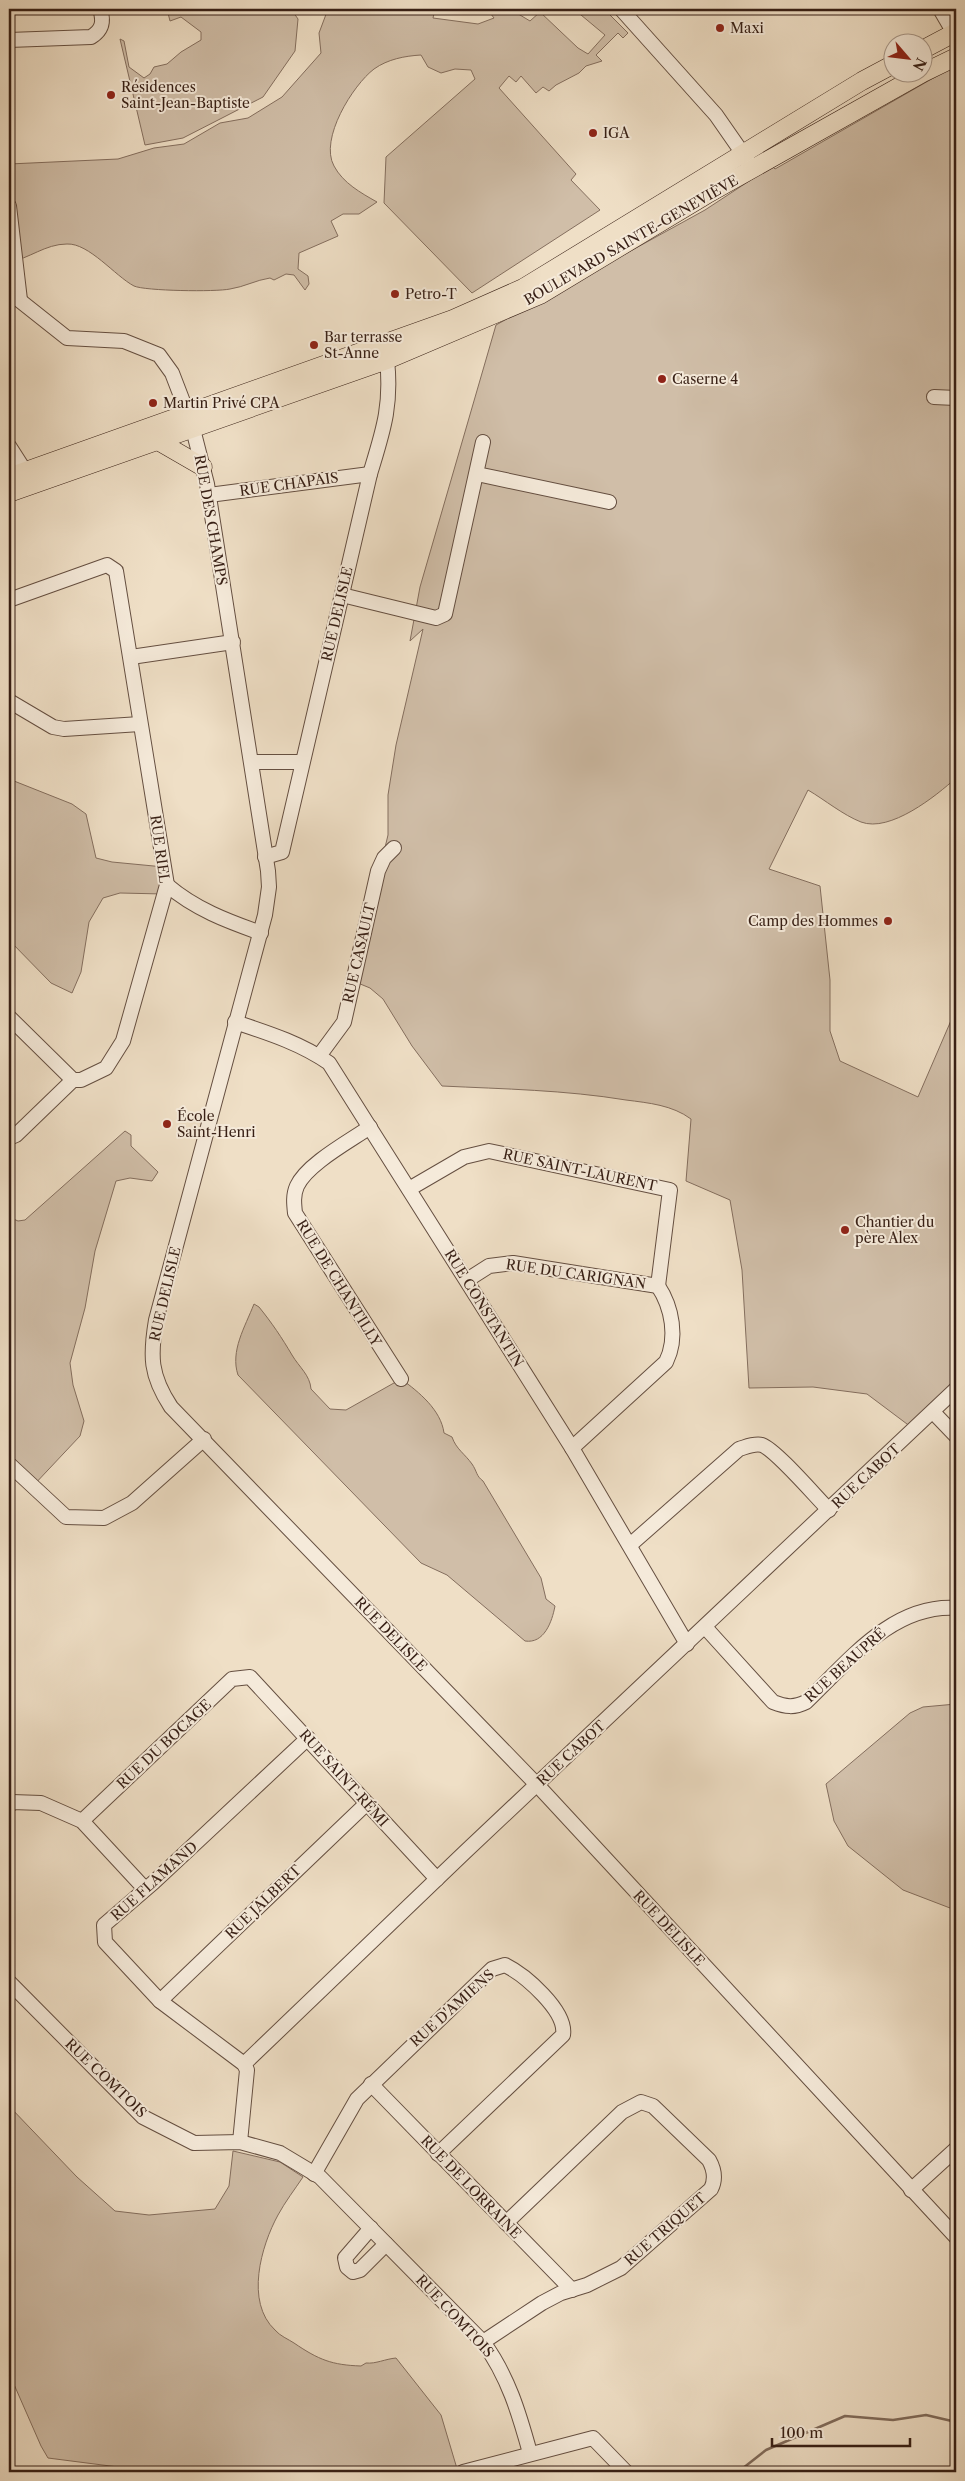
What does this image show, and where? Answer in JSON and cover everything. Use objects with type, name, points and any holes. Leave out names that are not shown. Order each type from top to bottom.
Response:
[{"type":"main road","points":[[932,45],[955,33]]},
{"type":"main road","name":"BOULEVARD SAINTE-GENEVIÈVE","points":[[17,474],[387,360],[540,295],[706,195],[754,170],[923,73],[956,57]]},
{"type":"main road","name":"BOULEVARD SAINTE-GENEVIÈVE","points":[[9,493],[158,441],[189,420],[453,319],[523,288],[882,70]]},
{"type":"main road","points":[[158,441],[203,467]]},
{"type":"street","points":[[9,40],[91,37],[101,29],[103,18],[100,9]]},
{"type":"street","points":[[940,9],[955,33]]},
{"type":"street","points":[[628,11],[716,114],[754,170]]},
{"type":"street","name":"RUE DES CHAMPS","points":[[9,206],[14,296],[67,338],[124,341],[159,354],[172,372],[189,420],[209,495],[252,762],[265,857],[269,887],[265,915]]},
{"type":"street","name":"RUE DELISLE","points":[[265,857],[282,852],[370,474],[384,427],[389,402],[387,360]]},
{"type":"street","points":[[934,397],[956,398]]},
{"type":"street","points":[[342,595],[436,618],[445,614],[483,442]]},
{"type":"street","points":[[9,446],[17,474]]},
{"type":"street","name":"RUE CHAPAIS","points":[[209,495],[370,474]]},
{"type":"street","points":[[477,474],[610,502]]},
{"type":"street","name":"RUE RIEL","points":[[9,600],[107,565],[116,571],[168,885],[123,1041],[106,1068],[81,1080],[73,1080],[16,1134],[9,1138]]},
{"type":"street","points":[[131,657],[233,642]]},
{"type":"street","points":[[9,701],[53,727],[64,730],[140,724]]},
{"type":"street","points":[[252,762],[302,762]]},
{"type":"street","name":"RUE CASAULT","points":[[319,1056],[344,1022],[378,871],[384,858],[394,848]]},
{"type":"street","points":[[168,885],[180,896],[206,911],[261,933]]},
{"type":"street","name":"RUE DELISLE","points":[[265,915],[156,1320],[151,1358],[156,1381],[168,1402],[536,1786],[956,2237]]},
{"type":"street","points":[[9,1017],[73,1080]]},
{"type":"street","name":"RUE CONSTANTIN","points":[[235,1022],[286,1039],[329,1063],[572,1448],[687,1644]]},
{"type":"street","name":"RUE DE CHANTILLY","points":[[370,1127],[312,1168],[300,1180],[296,1188],[294,1201],[295,1213],[401,1379]]},
{"type":"street","name":"RUE SAINT-LAURENT","points":[[409,1189],[464,1157],[489,1151],[670,1190],[658,1286]]},
{"type":"street","name":"RUE DU CARIGNAN","points":[[467,1280],[488,1266],[513,1263],[658,1286]]},
{"type":"street","points":[[572,1448],[662,1366],[668,1357],[672,1337],[671,1316],[666,1298],[658,1286]]},
{"type":"street","name":"RUE CABOT","points":[[244,2064],[956,1389]]},
{"type":"street","points":[[933,1412],[956,1436]]},
{"type":"street","points":[[9,1464],[66,1517],[104,1518],[132,1503],[204,1439]]},
{"type":"street","points":[[630,1545],[739,1449],[752,1445],[763,1446],[775,1455],[828,1510]]},
{"type":"street","name":"RUE BEAUPRÉ","points":[[705,1627],[773,1702],[785,1707],[794,1707],[806,1702],[885,1628],[913,1614],[945,1607],[956,1608]]},
{"type":"street","name":"RUE SAINT-RÉMI","points":[[250,1677],[437,1879]]},
{"type":"street","name":"RUE DU BOCAGE","points":[[82,1821],[232,1679],[250,1677]]},
{"type":"street","name":"RUE FLAMAND","points":[[244,2064],[160,2001],[104,1942],[104,1925],[308,1738]]},
{"type":"street","points":[[9,1806],[12,1802],[41,1803],[82,1821],[145,1889]]},
{"type":"street","name":"RUE JALBERT","points":[[160,2001],[366,1804]]},
{"type":"street","name":"RUE D'AMIENS","points":[[314,2174],[357,2098],[492,1969],[505,1965],[515,1970],[537,1990],[562,2018],[563,2035],[438,2154]]},
{"type":"street","name":"RUE COMTOIS","points":[[9,1982],[143,2117],[194,2143],[240,2142],[280,2153],[320,2177],[483,2342],[496,2359],[512,2392],[530,2453]]},
{"type":"street","points":[[240,2142],[247,2070],[244,2064]]},
{"type":"street","name":"RUE DE LORRAINE","points":[[371,2084],[572,2290]]},
{"type":"street","name":"RUE TRIQUET","points":[[483,2342],[542,2302],[621,2268],[711,2189],[714,2184],[714,2168],[709,2160],[653,2106],[641,2102],[622,2112],[506,2223]]},
{"type":"street","points":[[911,2190],[956,2149]]},
{"type":"street","points":[[371,2228],[345,2258],[348,2267],[353,2272],[360,2270],[386,2244]]},
{"type":"street","points":[[470,2471],[530,2453],[593,2438],[626,2472]]},
{"type":"shaded area","points":[[167,9],[291,9],[298,19],[295,51],[263,97],[183,138],[145,145],[120,39],[124,41],[129,67],[144,78],[150,74],[154,67],[167,64],[181,52],[201,40],[201,32],[181,17],[170,21]]},
{"type":"shaded area","points":[[328,9],[435,9],[433,18],[478,24],[494,18],[487,9],[510,9],[530,21],[540,12],[578,48],[588,54],[605,35],[575,10],[604,9],[628,33],[623,38],[618,33],[596,55],[602,61],[586,66],[579,73],[556,85],[549,91],[543,87],[536,93],[521,76],[516,82],[509,76],[499,88],[576,174],[571,180],[600,210],[472,293],[384,203],[386,157],[475,79],[471,70],[455,69],[441,73],[428,67],[421,55],[415,55],[391,60],[374,69],[357,87],[340,113],[331,142],[331,155],[334,166],[342,178],[377,202],[359,214],[343,214],[331,221],[338,236],[299,253],[298,269],[308,276],[309,284],[305,290],[294,275],[286,274],[274,280],[270,278],[222,290],[141,288],[134,286],[93,254],[75,245],[67,244],[51,246],[9,262],[9,164],[118,159],[154,148],[184,144],[220,123],[248,118],[282,97],[321,53],[319,33]]},
{"type":"shaded area","points":[[956,65],[956,778],[912,811],[899,818],[873,824],[854,819],[808,790],[769,869],[820,886],[830,980],[830,1031],[840,1061],[918,1097],[956,1009],[956,1390],[915,1430],[867,1394],[813,1387],[749,1388],[742,1270],[730,1200],[686,1181],[691,1119],[684,1114],[660,1105],[643,1102],[534,1090],[442,1086],[412,1046],[383,999],[370,988],[353,981],[388,835],[388,795],[396,745],[423,629],[410,641],[420,587],[496,325],[705,210],[772,166],[775,169],[926,82],[932,82],[932,79]]},
{"type":"shaded area","points":[[9,779],[72,804],[86,814],[96,858],[112,862],[164,867],[163,894],[120,893],[103,898],[89,922],[81,972],[72,993],[51,983],[9,940]]},
{"type":"shaded area","points":[[125,1131],[131,1135],[131,1146],[158,1172],[152,1181],[130,1178],[116,1181],[95,1251],[85,1308],[70,1363],[73,1385],[84,1421],[80,1436],[32,1487],[9,1465],[9,1217],[18,1221],[25,1220]]},
{"type":"shaded area","points":[[254,1304],[259,1307],[277,1331],[306,1375],[311,1389],[330,1409],[346,1410],[401,1379],[428,1402],[439,1417],[444,1433],[452,1437],[483,1481],[541,1578],[546,1599],[555,1606],[552,1619],[542,1635],[532,1641],[525,1641],[447,1575],[421,1563],[238,1375],[236,1366],[237,1348]]},
{"type":"shaded area","points":[[956,1704],[956,1904],[950,1908],[903,1890],[848,1846],[834,1821],[826,1784],[910,1713],[923,1707]]},
{"type":"shaded area","points":[[9,2106],[77,2177],[115,2211],[149,2215],[215,2209],[229,2186],[233,2151],[280,2162],[303,2177],[278,2215],[266,2242],[259,2274],[258,2289],[260,2305],[266,2318],[282,2336],[311,2354],[334,2363],[361,2366],[366,2363],[396,2358],[441,2415],[458,2472],[122,2472],[118,2467],[48,2458],[9,2373]]},
{"type":"waterway","points":[[738,2472],[766,2450],[845,2416],[893,2420],[926,2415],[956,2422]]},
{"type":"place","name":"Maxi","points":[[720,28]]},
{"type":"place","name":"Résidences Saint-Jean-Baptiste","points":[[111,95]]},
{"type":"place","name":"IGA","points":[[593,133]]},
{"type":"place","name":"Petro-T","points":[[395,294]]},
{"type":"place","name":"Bar terrasse St-Anne","points":[[314,345]]},
{"type":"place","name":"Caserne 4","points":[[662,379]]},
{"type":"place","name":"Martin Privé CPA","points":[[153,403]]},
{"type":"place","name":"Camp des Hommes","points":[[888,921]]},
{"type":"place","name":"École Saint-Henri","points":[[167,1124]]},
{"type":"place","name":"Chantier du père Alex","points":[[845,1230]]}]
